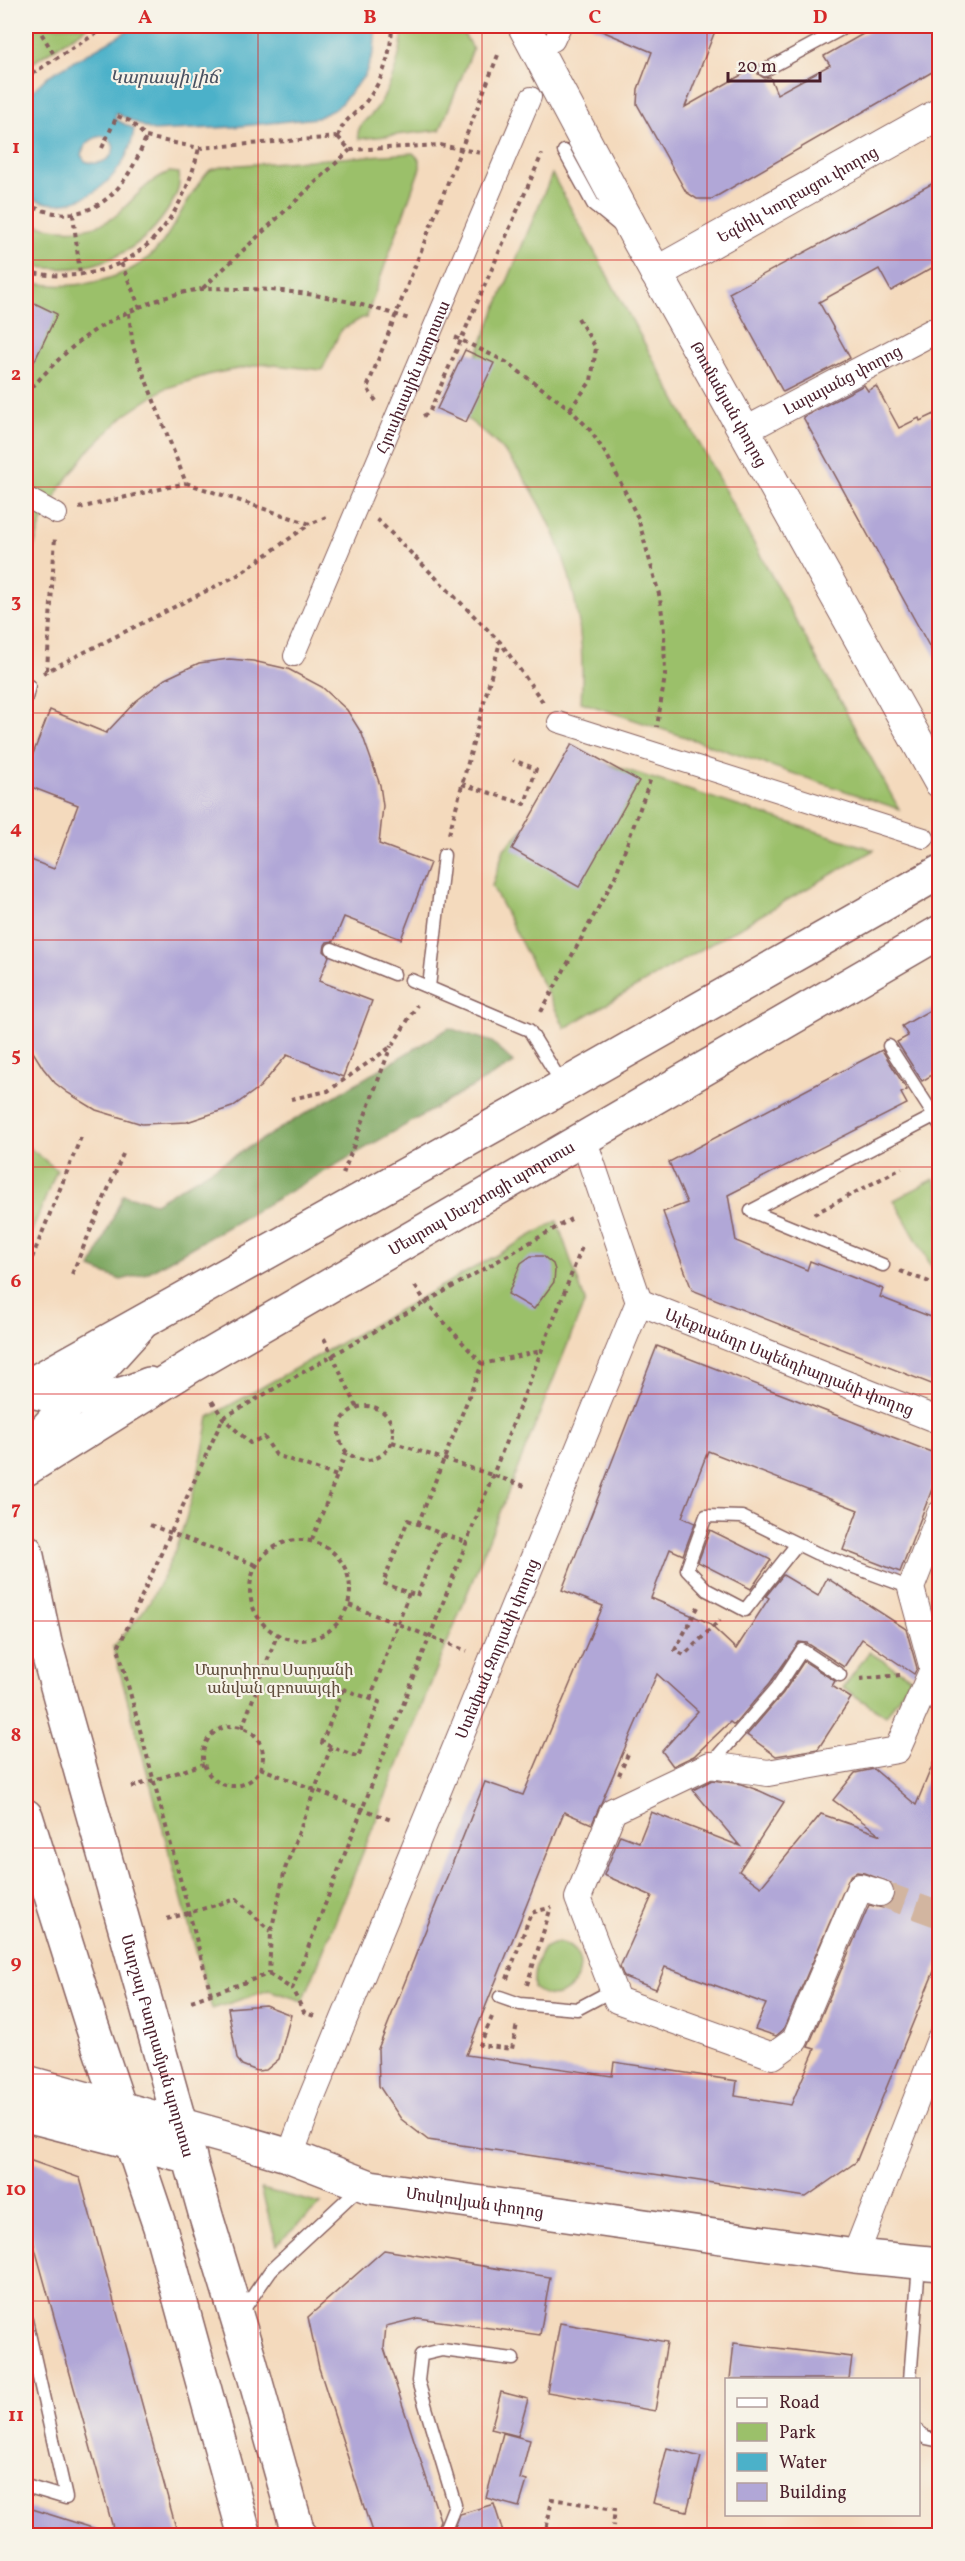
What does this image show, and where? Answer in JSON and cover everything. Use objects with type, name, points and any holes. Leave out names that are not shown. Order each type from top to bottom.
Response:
[{"type":"main road","points":[[26,1388],[939,872]]},
{"type":"main road","name":"Մեսրոպ Մաշտոցի պողոտա","points":[[26,1469],[191,1366],[939,932]]},
{"type":"main road","points":[[26,1451],[141,1324]]},
{"type":"main road","points":[[26,1388],[73,1398],[111,1398],[191,1366]]},
{"type":"main road","name":"Մարշալ Բաղրամյան պողոտա","points":[[26,1551],[45,1643],[299,2535]]},
{"type":"main road","points":[[26,1617],[45,1643]]},
{"type":"main road","points":[[26,1816],[160,2227],[244,2535]]},
{"type":"main road","name":"Մոսկովյան փողոց","points":[[26,2082],[290,2156],[363,2184],[855,2256],[929,2264]]},
{"type":"main road","points":[[26,2115],[190,2157]]},
{"type":"street","name":"Թումանյան փողոց","points":[[524,26],[656,273],[939,782]]},
{"type":"street","name":"Հյուսիսային պողոտա","points":[[294,656],[531,97]]},
{"type":"street","name":"Եզնիկ Կողբացու փողոց","points":[[656,273],[939,114]]},
{"type":"street","name":"Լալայանց փողոց","points":[[744,431],[934,331],[939,337]]},
{"type":"street","points":[[26,497],[57,514]]},
{"type":"street","points":[[558,723],[924,838]]},
{"type":"street","points":[[583,1137],[639,1302]]},
{"type":"street","name":"Ալեքսանդր Սպենդիարյանի փողոց","points":[[639,1302],[939,1420]]},
{"type":"street","name":"Ստեփան Զորյանի փողոց","points":[[290,2156],[309,2104],[639,1302]]},
{"type":"street","points":[[880,1893],[860,1887],[795,2040],[773,2056],[617,2000],[578,1898],[613,1811],[710,1765],[768,1773],[897,1750],[933,1669],[911,1588],[939,1514]]},
{"type":"street","points":[[855,2256],[939,2039]]},
{"type":"lane","points":[[765,70],[847,26]]},
{"type":"lane","points":[[564,151],[594,204],[639,242]]},
{"type":"lane","points":[[429,987],[444,855]]},
{"type":"lane","points":[[332,949],[394,974]]},
{"type":"lane","points":[[411,980],[529,1030],[564,1086]]},
{"type":"lane","points":[[883,1265],[751,1211],[937,1120],[889,1046]]},
{"type":"lane","points":[[797,1544],[745,1610],[706,1590],[687,1569],[706,1516],[742,1517],[797,1544],[911,1588]]},
{"type":"lane","points":[[710,1765],[777,1688],[802,1650],[840,1675]]},
{"type":"lane","points":[[500,1997],[520,2004],[577,2009],[613,1990]]},
{"type":"lane","points":[[237,2319],[271,2270],[363,2184]]},
{"type":"lane","points":[[910,2378],[929,2264]]},
{"type":"lane","points":[[26,2320],[66,2498],[26,2486]]},
{"type":"lane","points":[[443,2535],[456,2505],[418,2381],[421,2355],[442,2350],[513,2359]]},
{"type":"lane","points":[[920,2433],[927,2438],[939,2441]]},
{"type":"path","points":[[37,26],[56,58]]},
{"type":"path","points":[[26,80],[56,58],[108,26]]},
{"type":"path","points":[[338,137],[343,124],[363,106],[379,83],[388,57],[392,26]]},
{"type":"path","points":[[376,400],[367,388],[498,55]]},
{"type":"path","points":[[102,148],[117,116],[130,121],[146,137],[199,148],[338,137]]},
{"type":"path","points":[[26,204],[55,214],[73,214],[98,205],[119,188],[133,167],[146,137]]},
{"type":"path","points":[[338,137],[350,150]]},
{"type":"path","points":[[429,413],[547,143]]},
{"type":"path","points":[[202,289],[350,150],[440,145],[504,158]]},
{"type":"path","points":[[26,272],[57,275],[80,274],[121,263],[138,254],[160,234],[178,204],[195,165],[199,148]]},
{"type":"path","points":[[73,214],[80,274]]},
{"type":"path","points":[[121,263],[140,308]]},
{"type":"path","points":[[26,394],[51,367],[89,334],[129,312],[202,289],[267,289],[330,296],[432,326],[506,362],[570,409],[590,430],[608,457],[638,518],[660,598],[664,631],[665,676],[657,722],[660,756],[615,878],[553,992],[529,1030]]},
{"type":"path","points":[[129,312],[133,347],[186,483]]},
{"type":"path","points":[[570,409],[591,381],[596,348],[578,318]]},
{"type":"path","points":[[47,670],[57,514],[186,483],[310,524]]},
{"type":"path","points":[[27,692],[47,670],[238,575],[310,524],[360,502],[500,642],[558,723]]},
{"type":"path","points":[[444,855],[500,642]]},
{"type":"path","points":[[462,784],[525,804],[536,769],[513,760]]},
{"type":"path","points":[[340,1181],[392,1046],[429,987]]},
{"type":"path","points":[[291,1099],[328,1091],[392,1046]]},
{"type":"path","points":[[32,1258],[81,1137]]},
{"type":"path","points":[[72,1275],[123,1154]]},
{"type":"path","points":[[790,1227],[902,1168]]},
{"type":"path","points":[[211,1994],[118,1648],[223,1418],[333,1353],[571,1219]]},
{"type":"path","points":[[291,1989],[582,1247]]},
{"type":"path","points":[[883,1265],[939,1286]]},
{"type":"path","points":[[415,1286],[425,1301],[482,1364]]},
{"type":"path","points":[[324,1338],[357,1407]]},
{"type":"path","points":[[482,1364],[541,1351]]},
{"type":"path","points":[[418,1524],[482,1364]]},
{"type":"path","points":[[212,1401],[223,1418],[250,1443],[264,1437],[276,1455],[337,1476]]},
{"type":"path","points":[[357,1407],[371,1407],[387,1416],[393,1432],[392,1442],[381,1456],[372,1460],[354,1458],[346,1452],[339,1438],[339,1429],[348,1411],[357,1407]]},
{"type":"path","points":[[392,1442],[525,1486]]},
{"type":"path","points":[[311,1541],[346,1452]]},
{"type":"path","points":[[442,1534],[417,1596],[383,1582],[408,1520],[466,1542]]},
{"type":"path","points":[[150,1525],[256,1565]]},
{"type":"path","points":[[295,1538],[324,1545],[338,1556],[347,1570],[351,1585],[350,1605],[344,1617],[332,1630],[318,1638],[301,1641],[277,1635],[262,1622],[251,1602],[250,1585],[256,1565],[265,1553],[295,1538]]},
{"type":"path","points":[[706,1590],[675,1650],[684,1655],[734,1605]]},
{"type":"path","points":[[370,1699],[410,1593]]},
{"type":"path","points":[[350,1605],[470,1652]]},
{"type":"path","points":[[242,1728],[277,1635]]},
{"type":"path","points":[[840,1675],[848,1681],[906,1675],[933,1669]]},
{"type":"path","points":[[343,1689],[379,1702],[358,1757],[331,1746],[322,1743],[343,1689]]},
{"type":"path","points":[[228,1726],[242,1728],[255,1736],[261,1744],[263,1754],[260,1768],[251,1780],[233,1786],[215,1780],[204,1764],[203,1754],[210,1735],[228,1726]]},
{"type":"path","points":[[269,1974],[271,1932],[285,1869],[331,1746]]},
{"type":"path","points":[[132,1787],[204,1764]]},
{"type":"path","points":[[260,1768],[391,1820]]},
{"type":"path","points":[[551,1907],[520,2004],[512,2049],[480,2045],[531,1913],[578,1898]]},
{"type":"path","points":[[167,1919],[237,1899],[271,1932]]},
{"type":"path","points":[[269,1974],[291,1989],[304,2012],[314,2016]]},
{"type":"path","points":[[191,2001],[269,1974]]},
{"type":"path","points":[[545,2535],[552,2499],[615,2510],[613,2526]]},
{"type":"green space","points":[[26,26],[89,26],[26,67]]},
{"type":"green space","points":[[403,26],[459,26],[473,49],[440,130],[359,139],[360,126],[376,109],[391,80],[398,58]]},
{"type":"green space","points":[[413,153],[420,160],[420,168],[366,318],[341,330],[322,370],[264,364],[211,374],[164,389],[124,416],[88,451],[61,487],[41,524],[26,571],[26,280],[59,286],[78,285],[97,282],[132,268],[147,259],[159,247],[210,170],[225,166]]},
{"type":"green space","points":[[169,172],[179,173],[177,193],[173,202],[154,228],[123,253],[86,266],[46,268],[26,264],[26,221],[62,229],[98,225],[119,213],[148,185]]},
{"type":"green space","points":[[552,174],[899,809],[581,702],[582,669],[576,605],[558,542],[528,484],[509,457],[490,437],[454,409]]},
{"type":"green space","points":[[571,752],[874,850],[565,1028],[492,886],[504,849],[528,824]]},
{"type":"green space","points":[[449,1028],[492,1042],[514,1063],[147,1273],[121,1280],[91,1268],[123,1195],[155,1203]]},
{"type":"green space","points":[[26,1145],[57,1170],[26,1245]]},
{"type":"green space","points":[[934,1179],[939,1190],[939,1280],[894,1200]]},
{"type":"green space","name":"Մարտիրոս Սարյանի անվան զբոսայգի","points":[[557,1221],[585,1301],[303,2001],[269,1990],[212,2009],[113,1647],[151,1600],[175,1551],[190,1507],[209,1417]]},
{"type":"green space","points":[[869,1652],[911,1678],[886,1716],[843,1688]]},
{"type":"green space","points":[[557,1942],[571,1948],[578,1957],[580,1968],[576,1980],[569,1989],[559,1995],[547,1995],[534,1988],[535,1972],[544,1948]]},
{"type":"green space","points":[[261,2189],[321,2204],[277,2244]]},
{"type":"water","name":"Կարապի լիճ","points":[[136,26],[376,26],[374,51],[365,75],[337,108],[317,118],[232,127],[153,131],[116,113],[115,119],[134,129],[130,147],[122,164],[96,191],[80,199],[62,203],[44,202],[26,195],[26,97],[48,76]],"holes":[[[102,136],[113,145],[113,150],[107,160],[93,163],[85,161],[81,155],[89,142]]]},
{"type":"building","points":[[590,26],[717,26],[685,107],[759,65],[758,74],[764,78],[770,77],[777,94],[830,65],[824,56],[877,26],[939,26],[939,68],[712,199],[697,199],[686,192],[637,104],[638,89],[652,52]]},
{"type":"building","points":[[939,180],[939,264],[891,291],[879,269],[819,302],[850,358],[783,392],[729,293]]},
{"type":"building","points":[[26,299],[57,314],[26,379]]},
{"type":"building","points":[[465,350],[494,363],[466,422],[437,409]]},
{"type":"building","points":[[864,385],[868,391],[876,386],[899,428],[919,418],[920,421],[939,412],[939,664],[803,417]]},
{"type":"building","points":[[229,659],[253,661],[288,669],[322,687],[347,710],[362,734],[380,785],[383,806],[379,844],[430,863],[401,939],[344,917],[334,941],[327,942],[325,945],[324,951],[329,956],[319,981],[372,1001],[343,1077],[287,1055],[260,1087],[232,1107],[187,1122],[142,1124],[96,1110],[55,1083],[33,1052],[26,1032],[26,858],[54,869],[78,805],[26,785],[26,772],[50,710],[106,733],[136,701],[165,679],[199,663]]},
{"type":"building","points":[[572,744],[639,781],[579,887],[512,849]]},
{"type":"building","points":[[939,1005],[939,1071],[922,1081],[897,1042],[908,1036],[902,1026]]},
{"type":"building","points":[[882,1050],[907,1090],[901,1093],[907,1104],[728,1195],[736,1241],[807,1270],[810,1261],[883,1289],[880,1297],[939,1320],[939,1387],[692,1290],[663,1212],[687,1203],[669,1162]]},
{"type":"building","points":[[531,1256],[543,1256],[553,1264],[555,1270],[554,1282],[534,1309],[508,1294],[521,1263]]},
{"type":"building","points":[[657,1346],[939,1455],[939,1471],[900,1572],[843,1550],[858,1510],[708,1451],[682,1517],[695,1523],[683,1555],[670,1549],[651,1598],[707,1622],[736,1649],[769,1598],[766,1596],[783,1575],[818,1596],[827,1578],[906,1629],[917,1668],[914,1674],[862,1639],[844,1667],[807,1643],[799,1642],[770,1683],[734,1725],[730,1722],[694,1756],[673,1766],[662,1751],[698,1711],[657,1674],[592,1824],[564,1812],[466,2055],[612,2076],[614,2062],[647,2067],[737,2081],[735,2096],[791,2105],[815,2049],[808,2047],[869,1905],[883,1908],[891,1903],[894,1897],[891,1883],[864,1873],[857,1872],[850,1876],[783,2030],[776,2036],[755,2029],[766,2004],[665,1967],[656,1989],[624,1977],[620,1967],[652,1896],[604,1875],[620,1835],[639,1842],[651,1812],[740,1846],[693,1790],[712,1780],[741,1784],[760,1791],[784,1802],[739,1871],[761,1887],[821,1814],[881,1835],[833,1800],[855,1773],[874,1769],[916,1805],[939,1749],[939,1959],[856,2162],[806,2197],[428,2140],[401,2119],[379,2086],[378,2049],[485,1782],[523,1795],[603,1606],[562,1590]]},
{"type":"building","points":[[710,1530],[771,1560],[751,1589],[698,1562]]},
{"type":"building","points":[[804,1661],[835,1681],[832,1686],[851,1698],[818,1749],[776,1756],[747,1735],[783,1693]]},
{"type":"building","points":[[265,2005],[291,2015],[279,2059],[266,2070],[257,2071],[242,2065],[237,2059],[228,2008]]},
{"type":"building","points":[[26,2159],[80,2178],[178,2535],[115,2535],[31,2234],[26,2232]]},
{"type":"building","points":[[384,2250],[550,2277],[540,2335],[418,2318],[386,2326],[384,2348],[440,2520],[435,2535],[373,2535],[319,2368],[308,2317]]},
{"type":"building","points":[[560,2323],[667,2342],[655,2411],[547,2392]]},
{"type":"building","points":[[734,2343],[852,2357],[849,2378],[730,2378]]},
{"type":"building","points":[[501,2392],[528,2399],[518,2436],[491,2429]]},
{"type":"building","points":[[503,2433],[530,2440],[520,2479],[527,2481],[519,2507],[486,2498]]},
{"type":"building","points":[[667,2448],[701,2457],[687,2511],[653,2503]]},
{"type":"building","points":[[494,2504],[504,2535],[452,2535],[460,2514]]},
{"type":"building","points":[[26,2507],[99,2530],[98,2535],[26,2535]]},
{"type":"tunnel","points":[[880,1893],[940,1915]]}]
